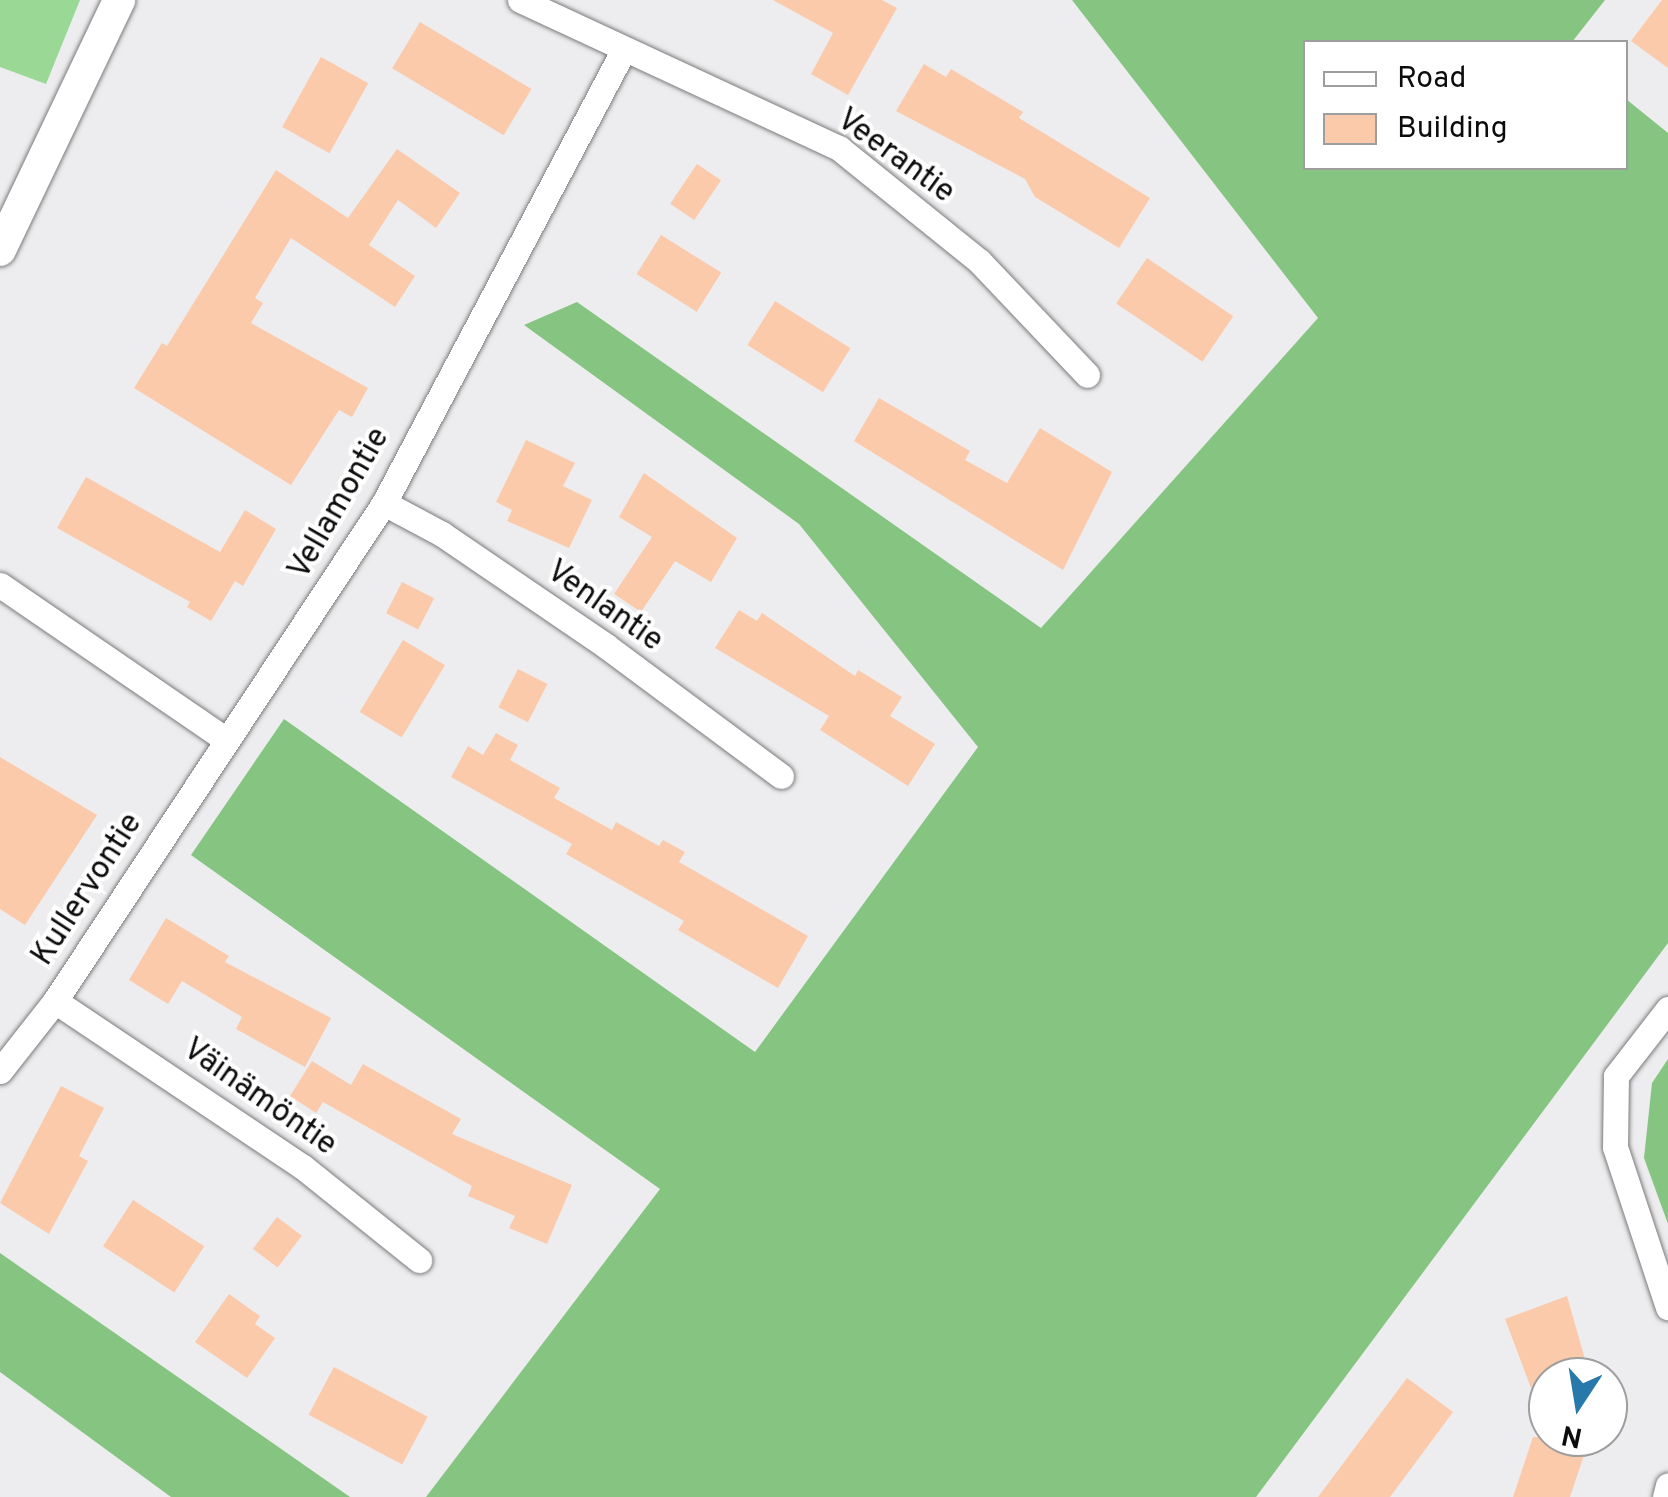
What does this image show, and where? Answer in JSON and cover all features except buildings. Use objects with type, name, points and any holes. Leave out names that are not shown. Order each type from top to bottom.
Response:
[{"type":"street","points":[[0,250],[119,0]]},
{"type":"street","name":"Veerantie","points":[[520,0],[839,148],[979,262],[1087,375]]},
{"type":"street","name":"Vellamontie","points":[[225,740],[384,503],[623,51]]},
{"type":"street","name":"Venlantie","points":[[384,503],[442,534],[589,635],[780,776]]},
{"type":"street","points":[[0,585],[225,740]]},
{"type":"street","name":"Kullervontie","points":[[0,1071],[54,1001],[225,740]]},
{"type":"street","name":"Väinämöntie","points":[[54,1001],[303,1167],[419,1260]]},
{"type":"street","points":[[1668,1009],[1616,1076],[1614,1147],[1668,1307]]},
{"type":"street","points":[[1665,1497],[1668,1485]]},
{"type":"green space","points":[[0,0],[80,0],[46,84],[0,67]]},
{"type":"green space","points":[[1072,0],[1605,0],[1574,40],[1303,40],[1303,170],[1628,170],[1628,101],[1668,133],[1668,943],[1256,1497],[426,1497],[660,1189],[191,855],[284,719],[755,1052],[978,747],[799,524],[524,325],[577,302],[1041,628],[1318,318]]},
{"type":"green space","points":[[1668,1059],[1668,1224],[1644,1158],[1652,1083]]},
{"type":"green space","points":[[0,1253],[350,1497],[171,1497],[0,1372]]}]
